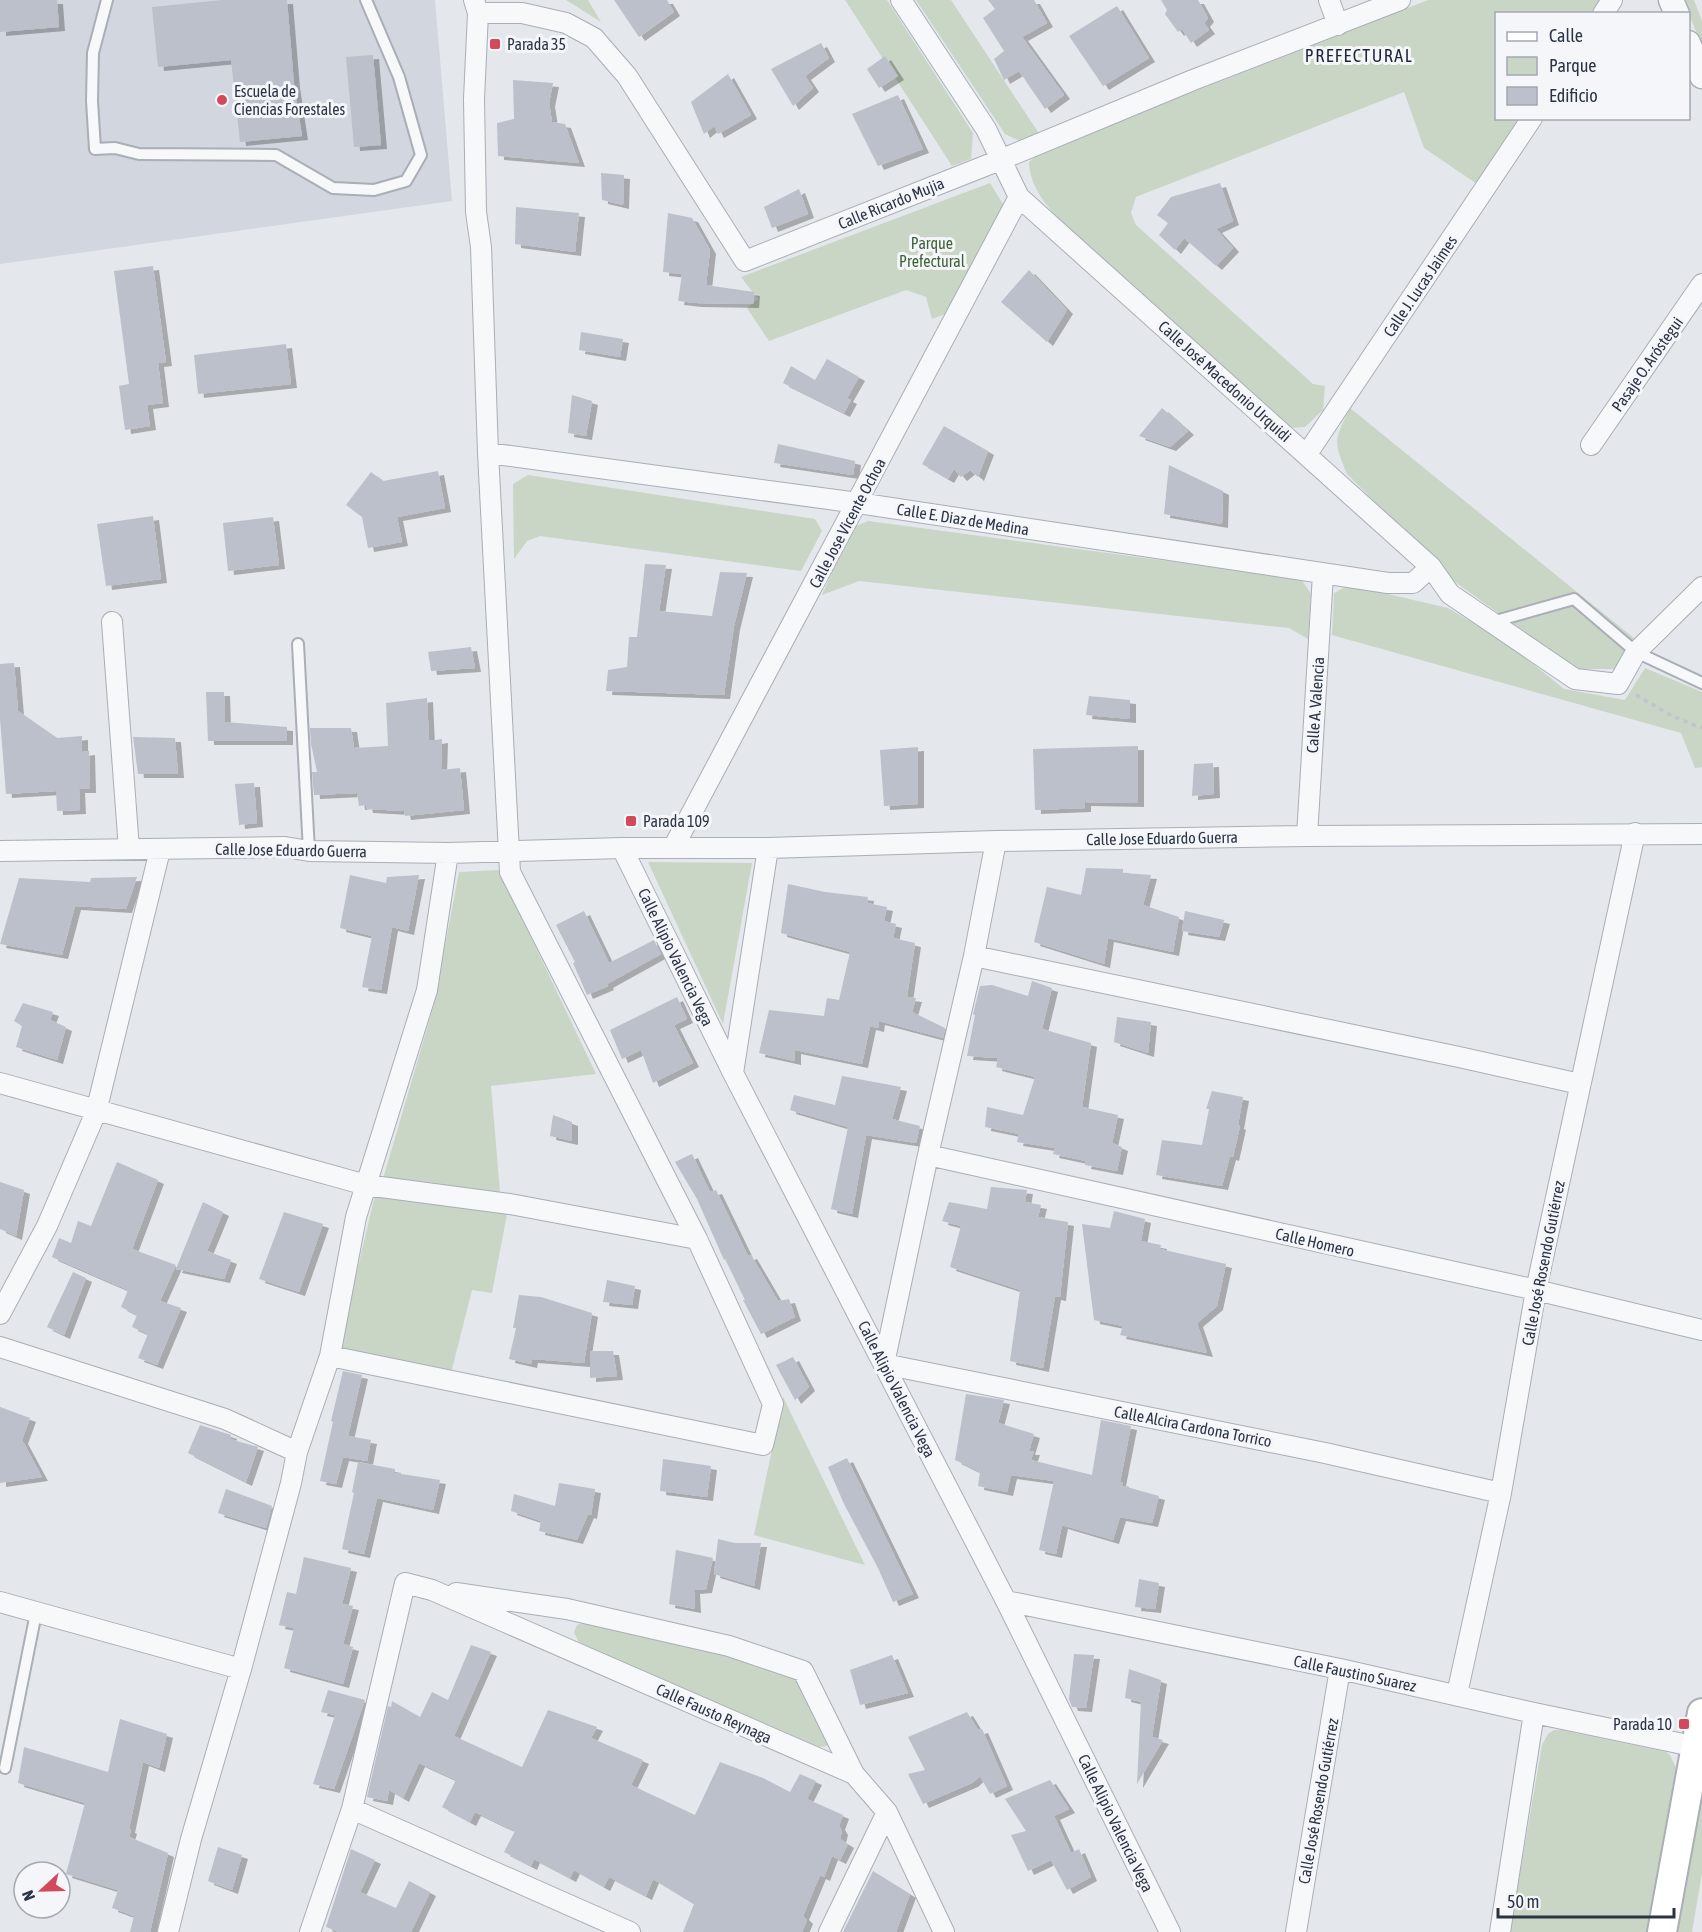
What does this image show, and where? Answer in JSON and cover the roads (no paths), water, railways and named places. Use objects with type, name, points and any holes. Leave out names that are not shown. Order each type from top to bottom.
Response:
[{"type":"main road","points":[[1662,1932],[1698,1748],[1702,1713]]},
{"type":"street","name":"Calle José Macedonio Urquidi","points":[[902,0],[986,129],[1019,197],[1431,567],[1450,594],[1575,679],[1618,684],[1636,652]]},
{"type":"street","points":[[1329,0],[1338,25]]},
{"type":"street","name":"Calle Ricardo Mujia","points":[[476,7],[522,13],[566,23],[594,38],[627,76],[745,261],[1184,84],[1400,0]]},
{"type":"street","points":[[330,1356],[763,1445],[773,1404],[696,1239],[510,872],[488,453],[481,247],[476,212],[474,99],[476,7]]},
{"type":"street","points":[[1690,46],[1702,76]]},
{"type":"street","name":"Calle J. Lucas Jaimes","points":[[1307,454],[1531,120]]},
{"type":"street","name":"Calle Jose Vicente Ochoa","points":[[673,848],[1019,197]]},
{"type":"street","name":"Pasaje O. Aróstegui","points":[[1591,445],[1702,284]]},
{"type":"street","name":"Calle E. Diaz de Medina","points":[[488,453],[858,503],[1388,583],[1413,583],[1431,567]]},
{"type":"street","name":"Calle A. Valencia","points":[[1307,836],[1323,574]]},
{"type":"street","points":[[1636,652],[1702,587]]},
{"type":"street","points":[[112,622],[129,849]]},
{"type":"street","name":"Calle José Rosendo Gutiérrez","points":[[1457,1694],[1501,1493],[1536,1290],[1635,833]]},
{"type":"street","name":"Calle Jose Eduardo Guerra","points":[[0,851],[285,847],[309,851],[448,853],[1307,836],[1702,834]]},
{"type":"street","points":[[884,1364],[928,1155],[974,956],[996,841]]},
{"type":"street","name":"Calle Alipio Valencia Vega","points":[[622,848],[733,1073],[1006,1601],[1170,1932]]},
{"type":"street","points":[[733,1073],[768,848]]},
{"type":"street","points":[[0,1314],[47,1226],[96,1112],[160,850]]},
{"type":"street","points":[[168,1932],[191,1839],[241,1669],[291,1483],[297,1452],[330,1356],[356,1217],[427,990],[448,853]]},
{"type":"street","points":[[974,956],[1580,1083]]},
{"type":"street","points":[[0,1083],[96,1112],[366,1185],[510,1204],[696,1239]]},
{"type":"street","name":"Calle Homero","points":[[928,1155],[1536,1290],[1702,1330]]},
{"type":"street","points":[[0,1347],[225,1419],[297,1452]]},
{"type":"street","name":"Calle Alcira Cardona Torrico","points":[[884,1364],[1325,1453],[1501,1493]]},
{"type":"street","name":"Calle Fausto Reynaga","points":[[352,1809],[405,1582],[432,1590],[854,1774],[887,1812],[944,1932]]},
{"type":"street","points":[[432,1590],[567,1609],[729,1646],[803,1671],[854,1774]]},
{"type":"street","name":"Calle Faustino Suarez","points":[[1006,1601],[1340,1669],[1698,1748]]},
{"type":"street","points":[[0,1602],[241,1669]]},
{"type":"street","name":"Calle José Rosendo Gutiérrez","points":[[1296,1932],[1340,1669]]},
{"type":"street","points":[[1500,1932],[1534,1713]]},
{"type":"street","points":[[310,1932],[352,1809],[630,1932]]},
{"type":"street","points":[[829,1932],[887,1812]]},
{"type":"lane","points":[[107,0],[93,53],[94,149],[115,148],[139,154],[276,154],[333,188],[374,190],[405,181],[420,155],[399,77],[366,0]]},
{"type":"lane","points":[[1492,622],[1574,599],[1636,652],[1702,683]]},
{"type":"lane","points":[[298,644],[309,851]]},
{"type":"lane","points":[[5,1767],[36,1613]]},
{"type":"place","name":"Parada 35","points":[[495,44]]},
{"type":"place","name":"Escuela de Ciencias Forestales","points":[[222,100]]},
{"type":"place","name":"Parada 109","points":[[631,821]]},
{"type":"place","name":"Parada 10","points":[[1684,1724]]},
{"type":"district","name":"PREFECTURAL","points":[[1359,56]]},
{"type":"park label","name":"Parque Prefectural","points":[[932,252]]}]
